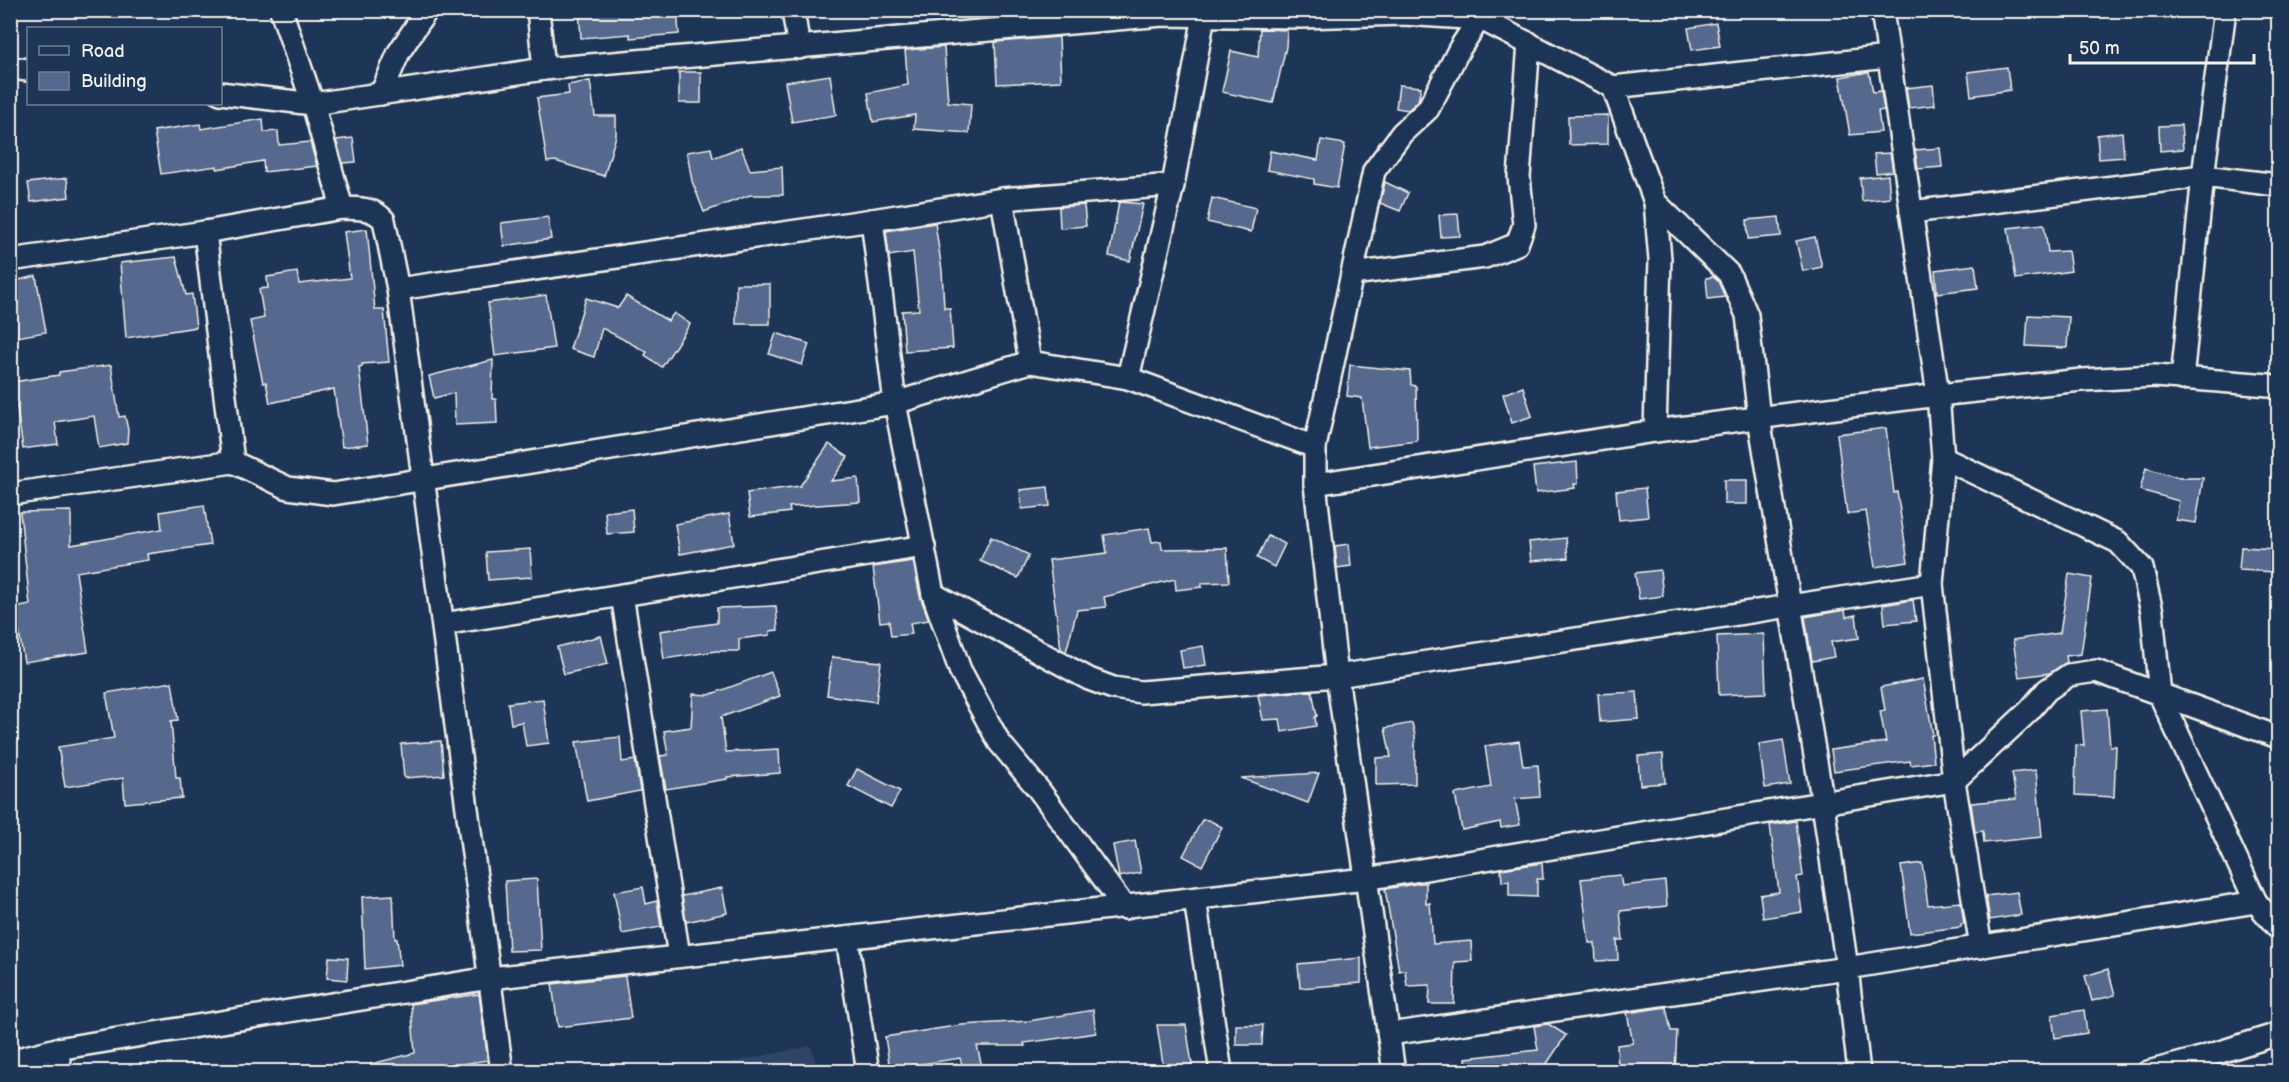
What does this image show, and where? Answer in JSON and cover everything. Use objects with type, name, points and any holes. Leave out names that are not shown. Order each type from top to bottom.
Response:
[{"type":"street","points":[[281,10],[313,104],[342,208]]},
{"type":"street","points":[[381,94],[399,52],[427,10]]},
{"type":"street","points":[[538,10],[544,69]]},
{"type":"street","points":[[793,10],[799,48]]},
{"type":"street","points":[[1882,10],[1938,395],[1942,458],[1932,584],[1954,781],[1981,946]]},
{"type":"street","points":[[2182,379],[2203,176],[2224,10]]},
{"type":"street","points":[[222,93],[313,104],[544,69],[799,48],[1163,13],[1204,16],[1301,17],[1483,14],[1529,43],[1613,87],[1888,57]]},
{"type":"street","points":[[1394,1071],[1337,676],[1315,484],[1315,447],[1374,171],[1402,133],[1428,109],[1460,48],[1483,14]]},
{"type":"street","points":[[1128,378],[1173,184],[1204,16]]},
{"type":"street","points":[[1352,274],[1485,257],[1517,244],[1524,225],[1518,177],[1529,43]]},
{"type":"street","points":[[10,68],[27,70]]},
{"type":"street","points":[[1613,87],[1655,202],[1660,259],[1654,431]]},
{"type":"street","points":[[1911,212],[2203,176],[2278,185]]},
{"type":"street","points":[[398,289],[1002,199],[1173,184]]},
{"type":"street","points":[[1002,199],[1030,362]]},
{"type":"street","points":[[1655,202],[1729,274],[1747,315],[1759,418],[1823,804],[1847,968],[1859,1071]]},
{"type":"street","points":[[10,260],[205,232],[342,208],[377,212],[384,220],[398,289],[502,1071]]},
{"type":"street","points":[[872,220],[895,403],[933,594],[960,670],[999,742],[1039,790],[1125,908]]},
{"type":"street","points":[[205,232],[233,462]]},
{"type":"street","points":[[10,494],[233,462],[288,488],[333,494],[895,403],[1030,362],[1128,378],[1315,447]]},
{"type":"street","points":[[1315,484],[1654,431],[1938,395],[2082,380],[2155,376],[2270,385],[2278,389]]},
{"type":"street","points":[[1942,458],[2118,542],[2142,568],[2152,612],[2160,694],[2256,902],[2278,928]]},
{"type":"street","points":[[442,624],[924,546]]},
{"type":"street","points":[[933,594],[1089,679],[1113,688],[1141,692],[1337,676],[1932,584]]},
{"type":"street","points":[[622,595],[679,956]]},
{"type":"street","points":[[10,1061],[57,1049],[490,978],[1366,879],[1954,781],[2029,711],[2047,690],[2069,675],[2096,670],[2278,737]]},
{"type":"street","points":[[1196,899],[1221,1071]]},
{"type":"street","points":[[1389,1034],[1847,968],[2256,902]]},
{"type":"street","points":[[847,938],[868,1071]]},
{"type":"street","points":[[2148,1071],[2194,1060],[2278,1034]]},
{"type":"street","points":[[57,1049],[61,1071]]},
{"type":"shaded area","points":[[811,1046],[818,1071],[688,1071]]},
{"type":"building","points":[[579,10],[677,10],[679,34],[630,38],[630,34],[581,38]]},
{"type":"building","points":[[1716,23],[1720,46],[1692,50],[1688,28]]},
{"type":"building","points":[[1260,29],[1287,30],[1286,47],[1273,103],[1222,92],[1231,51],[1258,57]]},
{"type":"building","points":[[1059,37],[1061,81],[997,84],[995,42]]},
{"type":"building","points":[[944,47],[948,102],[971,104],[969,133],[914,129],[915,115],[873,122],[868,93],[908,85],[905,50]]},
{"type":"building","points":[[2007,67],[2010,90],[1971,96],[1968,72]]},
{"type":"building","points":[[679,72],[701,72],[701,103],[679,103]]},
{"type":"building","points":[[1869,72],[1873,92],[1881,91],[1884,110],[1878,111],[1881,132],[1850,135],[1840,77]]},
{"type":"building","points":[[830,75],[836,115],[792,122],[785,82]]},
{"type":"building","points":[[590,81],[595,116],[616,116],[616,136],[604,176],[555,161],[547,162],[537,98],[569,94],[568,85]]},
{"type":"building","points":[[1399,85],[1421,87],[1418,101],[1408,110],[1396,108]]},
{"type":"building","points":[[1933,85],[1935,105],[1909,108],[1906,88]]},
{"type":"building","points":[[1608,115],[1608,144],[1569,145],[1568,116]]},
{"type":"building","points":[[263,119],[264,132],[278,131],[279,145],[310,142],[317,166],[264,172],[263,161],[217,169],[217,166],[161,174],[154,131],[200,124],[201,129]]},
{"type":"building","points":[[2181,125],[2183,149],[2160,151],[2159,126]]},
{"type":"building","points":[[2122,132],[2124,157],[2099,159],[2097,135]]},
{"type":"building","points":[[353,138],[356,162],[343,163],[336,140]]},
{"type":"building","points":[[1321,140],[1345,144],[1337,188],[1314,184],[1314,179],[1267,170],[1270,151],[1318,160]]},
{"type":"building","points":[[741,147],[750,170],[782,167],[783,195],[750,195],[704,212],[692,181],[687,152],[711,148],[713,158]]},
{"type":"building","points":[[1940,148],[1942,167],[1918,169],[1915,150]]},
{"type":"building","points":[[1890,153],[1893,171],[1876,173],[1874,154]]},
{"type":"building","points":[[1888,175],[1890,198],[1862,201],[1860,178]]},
{"type":"building","points":[[67,178],[69,197],[31,202],[28,183]]},
{"type":"building","points":[[1385,182],[1408,193],[1400,211],[1380,203]]},
{"type":"building","points":[[1212,198],[1256,208],[1251,232],[1207,222]]},
{"type":"building","points":[[1119,202],[1143,204],[1130,261],[1109,256]]},
{"type":"building","points":[[1084,205],[1086,226],[1060,228],[1059,207]]},
{"type":"building","points":[[1458,214],[1460,236],[1441,237],[1439,215]]},
{"type":"building","points":[[548,217],[551,239],[504,246],[501,223]]},
{"type":"building","points":[[1779,217],[1781,236],[1748,239],[1747,220]]},
{"type":"building","points":[[935,223],[942,270],[944,308],[950,308],[953,348],[905,351],[902,311],[919,310],[913,252],[889,256],[886,231]]},
{"type":"building","points":[[2044,224],[2048,252],[2068,251],[2071,271],[2016,279],[2008,228]]},
{"type":"building","points":[[367,229],[375,310],[384,310],[389,362],[362,364],[362,367],[359,367],[368,444],[342,447],[334,389],[270,403],[266,382],[263,383],[250,321],[264,318],[259,289],[268,288],[267,277],[297,272],[299,284],[350,278],[344,232]]},
{"type":"building","points":[[1815,237],[1822,267],[1803,271],[1796,241]]},
{"type":"building","points":[[176,257],[186,295],[192,294],[196,327],[126,338],[120,263]]},
{"type":"building","points":[[1975,265],[1978,288],[1937,293],[1935,270]]},
{"type":"building","points":[[36,276],[46,332],[17,337],[13,312],[10,313],[10,282]]},
{"type":"building","points":[[1713,277],[1718,281],[1725,297],[1708,299],[1706,278]]},
{"type":"building","points":[[736,284],[770,284],[770,324],[736,324]]},
{"type":"building","points":[[546,295],[554,348],[495,356],[488,303]]},
{"type":"building","points":[[626,296],[668,321],[674,313],[690,324],[662,367],[645,355],[647,352],[602,328],[594,357],[570,349],[586,298],[618,308]]},
{"type":"building","points":[[2028,315],[2069,317],[2067,348],[2026,346]]},
{"type":"building","points":[[776,333],[809,344],[802,365],[769,354]]},
{"type":"building","points":[[493,360],[492,399],[496,399],[497,423],[455,425],[454,393],[434,398],[429,376]]},
{"type":"building","points":[[111,365],[119,417],[125,416],[128,430],[127,443],[99,448],[94,416],[55,422],[58,444],[23,449],[13,382],[59,375],[59,372]]},
{"type":"building","points":[[1350,365],[1410,371],[1411,385],[1416,386],[1417,441],[1368,447],[1362,398],[1347,396]]},
{"type":"building","points":[[1523,387],[1532,416],[1512,423],[1503,394]]},
{"type":"building","points":[[1886,428],[1894,493],[1897,492],[1908,562],[1875,567],[1866,511],[1847,514],[1837,434]]},
{"type":"building","points":[[829,444],[848,457],[831,481],[858,478],[860,502],[789,507],[790,512],[750,517],[747,493],[800,486]]},
{"type":"building","points":[[1577,462],[1578,484],[1574,484],[1575,488],[1536,493],[1533,467]]},
{"type":"building","points":[[2146,468],[2180,478],[2203,478],[2196,523],[2176,520],[2179,501],[2140,490]]},
{"type":"building","points":[[1724,480],[1747,480],[1747,504],[1724,504]]},
{"type":"building","points":[[1048,487],[1050,506],[1022,509],[1020,490]]},
{"type":"building","points":[[1645,488],[1648,517],[1619,520],[1616,491]]},
{"type":"building","points":[[204,505],[210,545],[147,554],[148,560],[76,572],[88,652],[24,662],[15,608],[30,605],[20,512],[71,511],[71,545],[162,529],[160,512]]},
{"type":"building","points":[[632,509],[634,532],[607,534],[605,512]]},
{"type":"building","points":[[729,514],[734,544],[680,554],[675,524]]},
{"type":"building","points":[[1149,528],[1152,542],[1161,541],[1162,549],[1227,548],[1229,582],[1202,583],[1202,587],[1176,590],[1175,579],[1104,597],[1106,607],[1077,610],[1066,652],[1061,649],[1049,560],[1107,553],[1104,535]]},
{"type":"building","points":[[1268,536],[1285,544],[1274,567],[1257,558]]},
{"type":"building","points":[[991,537],[1029,555],[1018,578],[980,561]]},
{"type":"building","points":[[1566,538],[1568,558],[1531,561],[1529,542]]},
{"type":"building","points":[[1349,544],[1351,566],[1337,568],[1335,546]]},
{"type":"building","points":[[2241,547],[2277,549],[2276,572],[2239,570]]},
{"type":"building","points":[[530,549],[532,577],[488,580],[486,552]]},
{"type":"building","points":[[913,561],[920,596],[929,620],[910,623],[912,634],[891,636],[889,621],[880,622],[873,567]]},
{"type":"building","points":[[1660,570],[1663,596],[1639,599],[1635,573]]},
{"type":"building","points":[[2069,574],[2092,578],[2081,654],[2066,656],[2067,662],[2050,673],[2019,677],[2013,640],[2060,633]]},
{"type":"building","points":[[1913,600],[1916,621],[1885,624],[1883,605]]},
{"type":"building","points":[[776,606],[778,630],[770,631],[770,635],[739,639],[739,651],[716,651],[664,659],[660,631],[717,623],[717,608]]},
{"type":"building","points":[[1845,610],[1846,617],[1856,615],[1859,638],[1831,642],[1834,657],[1812,661],[1805,617]]},
{"type":"building","points":[[1764,634],[1766,693],[1719,695],[1717,636]]},
{"type":"building","points":[[601,636],[608,664],[564,674],[557,647]]},
{"type":"building","points":[[1203,646],[1206,665],[1183,668],[1180,650]]},
{"type":"building","points":[[832,657],[881,662],[876,702],[827,695]]},
{"type":"building","points":[[771,672],[780,696],[721,717],[726,752],[779,749],[780,773],[727,777],[727,779],[666,789],[660,756],[668,755],[664,731],[691,727],[693,694],[709,695]]},
{"type":"building","points":[[1923,679],[1933,735],[1931,735],[1934,762],[1911,765],[1910,761],[1834,771],[1831,750],[1886,742],[1880,711],[1885,710],[1881,687]]},
{"type":"building","points":[[172,682],[178,720],[171,721],[176,778],[180,778],[182,798],[125,803],[123,778],[65,787],[58,747],[114,738],[106,693]]},
{"type":"building","points":[[1312,691],[1317,716],[1315,717],[1316,726],[1282,732],[1280,719],[1263,720],[1258,695]]},
{"type":"building","points":[[1637,692],[1639,719],[1600,722],[1598,694]]},
{"type":"building","points":[[543,699],[549,743],[526,746],[522,722],[511,724],[508,703]]},
{"type":"building","points":[[2107,709],[2110,746],[2116,746],[2114,797],[2075,795],[2076,745],[2084,746],[2081,711]]},
{"type":"building","points":[[1412,723],[1415,735],[1415,784],[1376,785],[1376,758],[1391,757],[1385,728]]},
{"type":"building","points":[[620,737],[622,762],[635,760],[640,791],[587,801],[576,742]]},
{"type":"building","points":[[1783,740],[1790,784],[1765,788],[1759,744]]},
{"type":"building","points":[[441,741],[444,775],[404,778],[401,744]]},
{"type":"building","points":[[1519,741],[1523,766],[1538,765],[1540,797],[1515,799],[1520,825],[1501,828],[1500,822],[1462,830],[1455,794],[1491,787],[1485,746]]},
{"type":"building","points":[[1663,754],[1665,783],[1640,785],[1638,756]]},
{"type":"building","points":[[857,769],[900,791],[891,808],[848,786]]},
{"type":"building","points":[[2036,770],[2042,837],[1984,843],[1983,831],[1975,832],[1971,803],[2016,799],[2012,773]]},
{"type":"building","points":[[1319,773],[1308,803],[1241,778]]},
{"type":"building","points":[[1202,820],[1209,820],[1222,827],[1202,866],[1183,856]]},
{"type":"building","points":[[1796,821],[1803,876],[1797,877],[1802,912],[1763,918],[1760,895],[1779,892],[1770,825]]},
{"type":"building","points":[[1135,841],[1141,873],[1119,877],[1113,845]]},
{"type":"building","points":[[1542,863],[1543,879],[1537,879],[1537,897],[1509,896],[1509,881],[1502,882],[1501,869]]},
{"type":"building","points":[[1922,863],[1928,905],[1961,902],[1964,924],[1961,924],[1961,927],[1910,933],[1901,866]]},
{"type":"building","points":[[1620,875],[1622,886],[1665,881],[1667,906],[1620,911],[1623,940],[1617,940],[1618,960],[1596,961],[1595,943],[1589,943],[1581,879]]},
{"type":"building","points":[[537,879],[541,950],[509,951],[505,881]]},
{"type":"building","points":[[1426,883],[1426,904],[1430,903],[1433,944],[1471,941],[1472,961],[1455,962],[1454,1004],[1429,1004],[1430,985],[1407,986],[1405,970],[1399,971],[1385,889]]},
{"type":"building","points":[[643,887],[646,904],[657,901],[661,927],[622,934],[614,892]]},
{"type":"building","points":[[722,888],[727,913],[686,922],[682,896]]},
{"type":"building","points":[[2017,892],[2021,915],[1990,920],[1986,896]]},
{"type":"building","points":[[393,895],[395,939],[397,939],[400,965],[365,969],[362,897]]},
{"type":"building","points":[[329,957],[348,958],[347,980],[327,978]]},
{"type":"building","points":[[1361,958],[1361,983],[1300,988],[1298,964]]},
{"type":"building","points":[[2108,969],[2115,995],[2092,1001],[2085,976]]},
{"type":"building","points":[[625,976],[631,1018],[558,1027],[552,984]]},
{"type":"building","points":[[479,994],[488,1060],[432,1069],[432,1071],[372,1071],[371,1064],[415,1053],[411,1004]]},
{"type":"building","points":[[1666,1007],[1671,1031],[1677,1031],[1675,1071],[1618,1071],[1617,1045],[1633,1043],[1627,1013]]},
{"type":"building","points":[[1093,1010],[1096,1033],[1024,1043],[1025,1046],[977,1046],[983,1071],[964,1071],[960,1058],[890,1069],[885,1037],[962,1025],[1029,1021]]},
{"type":"building","points":[[2084,1010],[2087,1033],[2055,1038],[2052,1015]]},
{"type":"building","points":[[1548,1024],[1566,1035],[1542,1071],[1467,1071],[1466,1058],[1538,1050],[1534,1026]]},
{"type":"building","points":[[1157,1025],[1186,1025],[1193,1071],[1164,1071]]},
{"type":"building","points":[[1236,1025],[1263,1025],[1262,1045],[1236,1045]]}]
